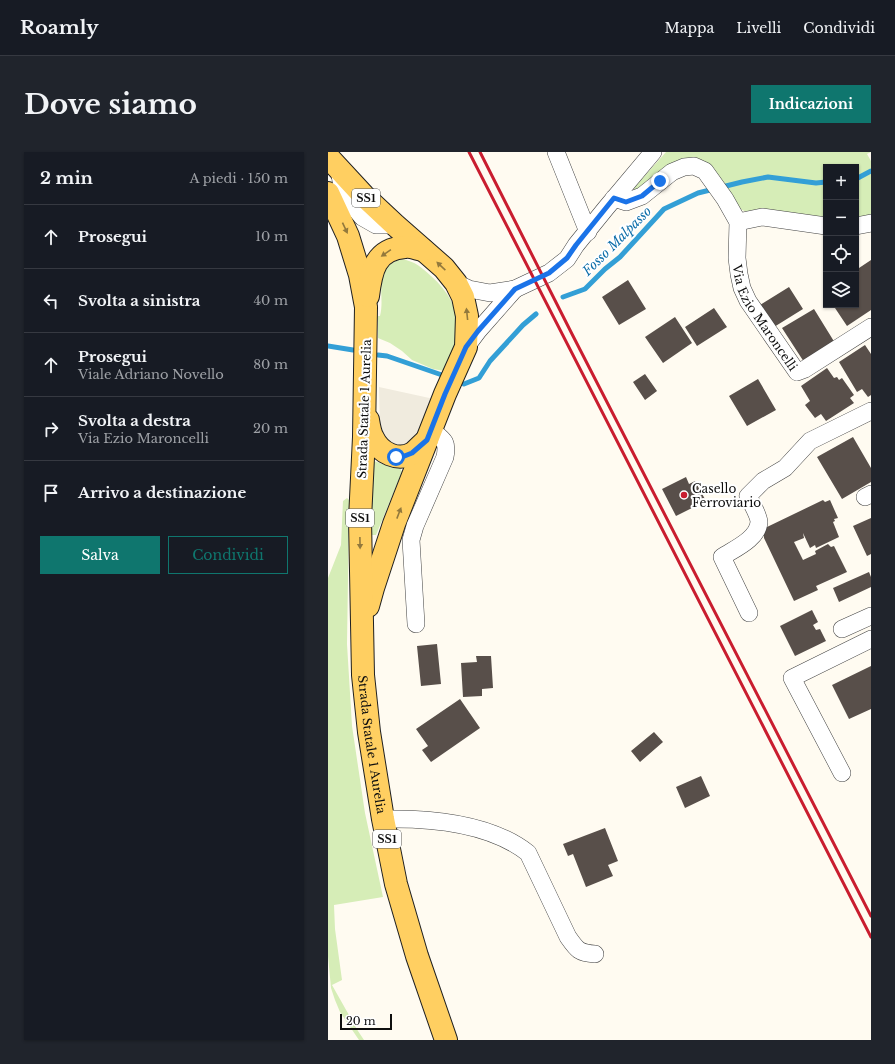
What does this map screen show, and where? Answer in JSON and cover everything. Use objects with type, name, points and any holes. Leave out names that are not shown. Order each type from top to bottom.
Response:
[{"type":"main road","name":"Strada Statale 1 Aurelia","points":[[333,163],[364,196],[444,268],[456,283],[463,297],[466,306],[468,329],[464,352],[445,394],[392,532],[373,588],[362,631]]},
{"type":"main road","name":"Strada Statale 1 Aurelia","points":[[328,193],[348,236],[360,275],[366,312],[365,406],[360,519],[363,675],[369,732],[383,819],[396,884],[415,949],[446,1040]]},
{"type":"main road","points":[[366,312],[372,269],[377,261],[388,250],[406,246],[423,250]]},
{"type":"main road","points":[[365,406],[373,438],[377,445],[388,454],[402,457],[412,453],[429,435]]},
{"type":"street","points":[[556,152],[588,232]]},
{"type":"street","points":[[456,283],[469,289],[490,293],[515,289],[549,273],[567,258],[614,198],[653,152]]},
{"type":"street","points":[[614,198],[626,202],[642,196],[672,172],[684,167],[694,166],[705,171],[725,199],[738,222],[762,217],[823,226]]},
{"type":"street","name":"Via Ezio Maroncelli","points":[[738,222],[737,258],[742,288],[748,301],[797,372],[805,369],[871,326]]},
{"type":"street","points":[[859,225],[871,223]]},
{"type":"street","points":[[464,352],[478,331],[515,289]]},
{"type":"street","points":[[749,613],[722,557],[747,541],[754,535],[758,527],[759,521],[748,496],[762,481],[785,468],[796,458],[810,441],[871,411]]},
{"type":"street","points":[[416,624],[411,540],[414,526],[445,458],[447,447],[444,442],[429,435]]},
{"type":"street","points":[[842,629],[871,616]]},
{"type":"street","points":[[842,773],[792,678],[871,639]]},
{"type":"street","points":[[383,819],[408,818],[478,829],[504,838],[519,846],[528,853],[568,937],[577,950],[584,954],[595,954]]},
{"type":"green space","points":[[666,152],[871,152],[867,154],[871,161],[871,215],[859,217],[859,164],[823,164],[823,222],[748,213],[737,207],[705,166],[636,190],[633,189]]},
{"type":"green space","points":[[402,259],[418,265],[431,276],[449,297],[454,309],[457,320],[457,332],[451,357],[445,371],[433,369],[412,360],[390,343],[378,338],[378,316],[380,316],[381,282],[383,275],[386,268],[392,263]]},
{"type":"green space","points":[[374,461],[391,467],[400,468],[402,472],[376,535],[372,535],[372,462]]},
{"type":"green space","points":[[347,498],[349,500],[349,514],[347,644],[352,726],[365,813],[383,897],[334,905],[335,929],[342,980],[332,985],[364,1040],[359,1040],[340,1012],[331,988],[328,956],[328,578],[341,545],[343,501]]},
{"type":"shaded area","points":[[379,387],[434,399],[418,437],[409,445],[397,447],[386,441],[380,429]]},
{"type":"building","points":[[871,260],[871,310],[847,326],[835,308],[859,308],[859,268]]},
{"type":"building","points":[[628,280],[646,309],[619,325],[602,297]]},
{"type":"building","points":[[789,287],[803,309],[774,327],[760,305]]},
{"type":"building","points":[[714,308],[727,327],[697,346],[685,327]]},
{"type":"building","points":[[814,309],[835,343],[804,362],[782,328]]},
{"type":"building","points":[[675,317],[692,343],[663,363],[645,337]]},
{"type":"building","points":[[865,345],[871,354],[871,395],[868,397],[862,389],[857,392],[839,362]]},
{"type":"building","points":[[827,368],[834,378],[837,377],[839,380],[842,378],[854,395],[850,398],[854,403],[826,421],[821,414],[815,418],[805,405],[810,401],[801,386]]},
{"type":"building","points":[[645,374],[657,391],[645,400],[633,382]]},
{"type":"building","points":[[758,379],[776,410],[747,426],[729,396]]},
{"type":"building","points":[[853,437],[871,468],[871,482],[842,499],[817,457]]},
{"type":"building","name":"Casello Ferroviario","points":[[686,477],[689,484],[695,481],[706,501],[676,516],[662,489]]},
{"type":"building","points":[[823,500],[825,502],[830,500],[838,518],[834,519],[835,521],[833,522],[839,537],[816,548],[815,545],[810,548],[803,533],[804,538],[794,542],[803,560],[816,554],[815,551],[828,544],[831,547],[834,546],[847,572],[816,586],[818,590],[794,601],[764,538],[764,532],[767,527]]},
{"type":"building","points":[[871,518],[871,554],[867,556],[853,526]]},
{"type":"building","points":[[869,572],[871,577],[871,587],[839,602],[833,588]]},
{"type":"building","points":[[812,610],[818,622],[813,625],[816,630],[820,629],[826,641],[795,656],[780,626]]},
{"type":"building","points":[[437,644],[441,684],[421,686],[417,646]]},
{"type":"building","points":[[476,656],[491,656],[493,688],[482,689],[482,696],[463,697],[461,663],[477,662]]},
{"type":"building","points":[[871,666],[871,709],[849,719],[832,685]]},
{"type":"building","points":[[460,699],[480,728],[431,762],[422,750],[428,746],[416,729]]},
{"type":"building","points":[[654,732],[663,742],[640,762],[631,751]]},
{"type":"building","points":[[701,776],[710,796],[685,808],[676,787]]},
{"type":"building","points":[[605,828],[618,861],[608,865],[613,876],[586,887],[573,854],[568,856],[563,844]]},
{"type":"waterway","name":"Fosso Malpasso","points":[[859,177],[871,171]]},
{"type":"waterway","name":"Fosso Malpasso","points":[[563,297],[585,289],[605,269],[620,257],[664,209],[698,193],[768,177],[816,183],[823,182]]},
{"type":"waterway","name":"Fosso Malpasso","points":[[464,384],[479,378],[490,361],[523,325],[536,314]]},
{"type":"waterway","name":"Fosso Malpasso","points":[[328,346],[353,350]]},
{"type":"waterway","name":"Fosso Malpasso","points":[[378,355],[387,356],[442,375]]},
{"type":"railway","points":[[469,152],[871,937]]},
{"type":"railway","points":[[480,152],[871,916]]},
{"type":"place","name":"Casello Ferroviario","points":[[684,495]]},
{"type":"route","points":[[396,457],[402,457],[412,453],[427,440],[466,347],[515,289],[549,273],[567,258],[614,198],[626,202],[642,196],[660,181]]}]
